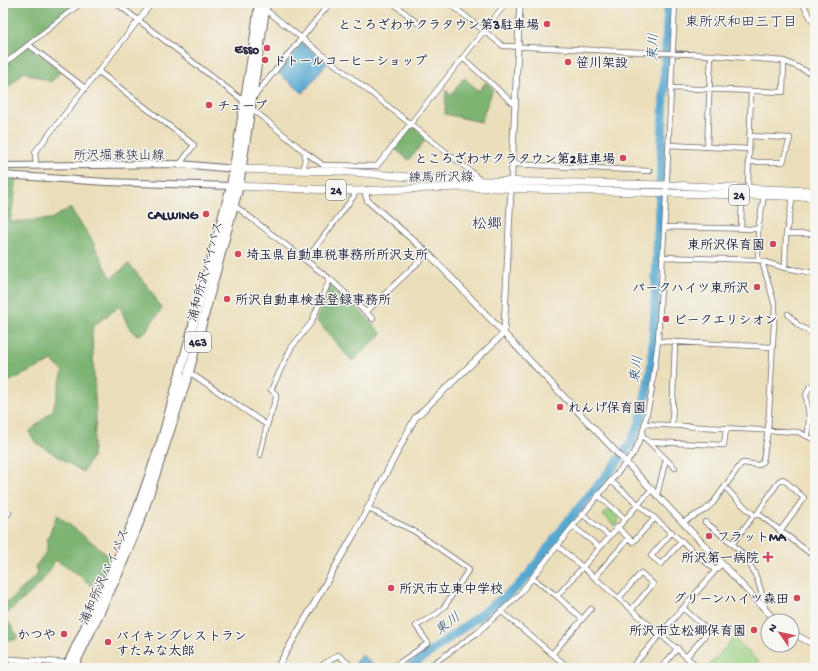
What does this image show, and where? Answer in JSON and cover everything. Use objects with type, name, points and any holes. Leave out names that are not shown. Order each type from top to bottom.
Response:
[{"type":"highway","name":"浦和所沢バイパス","points":[[73,666],[137,511],[162,439],[235,186],[249,103],[261,5]]},
{"type":"highway","name":"浦和所沢バイパス","points":[[73,666],[118,574],[143,513],[189,372],[234,205],[235,186]]},
{"type":"main road","name":"所沢堀兼狭山線","points":[[3,166],[180,164],[238,169]]},
{"type":"main road","name":"練馬所沢線","points":[[238,169],[372,173],[444,180],[478,180],[512,185],[665,193]]},
{"type":"main road","name":"所沢堀兼狭山線","points":[[3,175],[106,182],[235,186]]},
{"type":"main road","name":"練馬所沢線","points":[[235,186],[367,190],[512,185],[665,185]]},
{"type":"main road","name":"24","points":[[665,185],[815,191]]},
{"type":"main road","name":"24","points":[[665,193],[815,197]]},
{"type":"street","points":[[3,68],[9,60],[80,3]]},
{"type":"street","points":[[116,3],[249,103],[305,152],[323,165],[377,166],[412,124],[506,3]]},
{"type":"street","points":[[36,166],[35,152],[152,3]]},
{"type":"street","points":[[249,103],[330,3]]},
{"type":"street","points":[[393,3],[420,25]]},
{"type":"street","points":[[449,3],[503,46],[658,52],[784,61],[815,76]]},
{"type":"street","points":[[277,668],[368,508],[416,418],[504,333],[520,3]]},
{"type":"street","points":[[427,668],[502,612],[532,578],[582,514],[636,450],[642,435],[646,424],[658,341],[665,227],[665,185],[669,145],[671,53],[675,3]]},
{"type":"street","points":[[802,3],[815,25]]},
{"type":"street","points":[[806,10],[807,3]]},
{"type":"street","points":[[261,5],[412,124],[474,174],[478,180]]},
{"type":"street","points":[[29,45],[86,88]]},
{"type":"street","points":[[707,147],[711,55]]},
{"type":"street","points":[[463,58],[516,106]]},
{"type":"street","points":[[671,88],[783,92],[784,61]]},
{"type":"street","points":[[98,71],[194,145],[180,164]]},
{"type":"street","points":[[748,188],[751,91]]},
{"type":"street","points":[[748,162],[783,162],[790,138],[749,136]]},
{"type":"street","points":[[669,145],[749,149]]},
{"type":"street","points":[[304,170],[305,152]]},
{"type":"street","points":[[513,164],[650,171]]},
{"type":"street","points":[[306,260],[354,196],[356,190]]},
{"type":"street","points":[[367,190],[366,196],[368,201],[428,253],[769,613]]},
{"type":"street","points":[[741,229],[742,195]]},
{"type":"street","points":[[683,522],[705,510],[713,503],[741,464],[762,463],[768,430],[775,306],[760,260],[758,229],[764,196]]},
{"type":"street","points":[[785,268],[786,234],[793,196]]},
{"type":"street","points":[[234,205],[330,279],[372,319]]},
{"type":"street","points":[[665,227],[758,229]]},
{"type":"street","points":[[786,234],[815,234]]},
{"type":"street","points":[[366,312],[428,253]]},
{"type":"street","points":[[662,257],[760,260],[785,268],[815,273]]},
{"type":"street","points":[[260,455],[268,428],[267,425],[276,398],[276,394],[271,390],[291,348],[311,323],[330,279]]},
{"type":"street","points":[[788,314],[798,325],[815,335]]},
{"type":"street","points":[[658,341],[772,347]]},
{"type":"street","points":[[672,426],[675,342]]},
{"type":"street","points":[[189,372],[267,425]]},
{"type":"street","points":[[808,436],[809,412],[806,395],[810,386],[815,389]]},
{"type":"street","points":[[646,424],[798,432],[815,440]]},
{"type":"street","points":[[650,442],[724,445],[726,429]]},
{"type":"street","points":[[642,435],[675,468]]},
{"type":"street","points":[[658,495],[666,459]]},
{"type":"street","points":[[734,543],[756,515],[779,481],[783,479],[804,498],[780,531]]},
{"type":"street","points":[[611,481],[672,532],[714,570]]},
{"type":"street","points":[[557,596],[582,566],[652,489]]},
{"type":"street","points":[[728,490],[736,500],[756,515],[760,515],[815,557]]},
{"type":"street","points":[[598,495],[624,519]]},
{"type":"street","points":[[368,508],[414,531],[469,569],[445,606],[438,613],[416,626],[428,643],[392,668]]},
{"type":"street","points":[[3,519],[9,513]]},
{"type":"street","points":[[582,514],[609,536]]},
{"type":"street","points":[[617,527],[633,542],[655,518]]},
{"type":"street","points":[[705,522],[734,543],[751,566],[759,585],[765,609]]},
{"type":"street","points":[[573,526],[599,547]]},
{"type":"street","points":[[672,532],[651,556],[661,564],[682,541]]},
{"type":"street","points":[[595,577],[629,538]]},
{"type":"street","points":[[558,546],[678,648],[693,666],[699,668]]},
{"type":"street","points":[[631,668],[714,570],[722,563]]},
{"type":"street","points":[[619,598],[641,573],[654,584],[632,609]]},
{"type":"street","points":[[532,578],[557,596],[582,619]]},
{"type":"street","points":[[682,608],[709,631],[686,656]]},
{"type":"street","points":[[552,654],[591,610]]},
{"type":"street","points":[[502,612],[569,668]]},
{"type":"street","points":[[800,637],[815,645]]},
{"type":"street","points":[[661,668],[678,648]]},
{"type":"street","points":[[318,668],[338,655],[354,668]]},
{"type":"street","points":[[3,659],[73,666]]},
{"type":"street","points":[[13,660],[13,668]]},
{"type":"street","points":[[436,662],[441,668]]},
{"type":"green space","points":[[3,3],[79,3],[26,45],[61,71],[51,82],[24,72],[3,92]]},
{"type":"green space","points":[[464,78],[479,91],[486,82],[493,89],[481,122],[445,114],[446,90],[451,95]]},
{"type":"green space","points":[[412,126],[427,138],[409,160],[394,148]]},
{"type":"green space","points":[[3,175],[18,175],[10,222],[51,219],[70,208],[90,237],[111,278],[129,264],[149,288],[162,309],[144,333],[136,335],[127,324],[120,306],[93,326],[92,335],[96,418],[92,457],[83,472],[35,442],[29,432],[53,410],[63,371],[52,361],[3,384]]},
{"type":"green space","points":[[332,282],[382,334],[352,361],[316,320]]},
{"type":"green space","points":[[610,508],[620,517],[615,526],[603,515]]},
{"type":"green space","points":[[57,515],[112,558],[97,591],[78,574],[55,560],[46,576],[40,583],[4,616],[18,636],[15,640],[3,640],[3,604],[9,601],[38,574],[35,567],[47,551],[47,540]]},
{"type":"green space","points":[[734,638],[764,667],[763,668],[707,668]]},
{"type":"water","points":[[302,43],[327,63],[303,93],[278,73]]},
{"type":"water","points":[[362,655],[375,668],[362,668],[355,662]]},
{"type":"waterway","name":"東川","points":[[409,668],[516,588],[529,574],[569,520],[629,446],[640,422],[651,370],[654,326],[668,3]]},
{"type":"place","name":"ところざわサクラタウン第3駐車場","points":[[547,24]]},
{"type":"place","name":"Esso","points":[[267,48]]},
{"type":"place","name":"ドトールコーヒーショップ","points":[[265,60]]},
{"type":"place","name":"笹川架設","points":[[568,62]]},
{"type":"place","name":"チューブ","points":[[209,105]]},
{"type":"place","name":"ところざわサクラタウン第2駐車場","points":[[623,158]]},
{"type":"place","name":"CALWING","points":[[206,214]]},
{"type":"place","name":"東所沢保育園","points":[[773,244]]},
{"type":"place","name":"埼玉県自動車税事務所所沢支所","points":[[238,254]]},
{"type":"place","name":"パークハイツ東所沢","points":[[757,287]]},
{"type":"place","name":"所沢自動車検査登録事務所","points":[[227,299]]},
{"type":"place","name":"ピークエリシオン","points":[[666,319]]},
{"type":"place","name":"れんげ保育園","points":[[560,407]]},
{"type":"place","name":"フラットMA","points":[[709,536]]},
{"type":"place","name":"所沢第一病院","points":[[768,557]]},
{"type":"place","name":"所沢市立東中学校","points":[[391,588]]},
{"type":"place","name":"グリーンハイツ森田","points":[[797,598]]},
{"type":"place","name":"所沢市立松郷保育園","points":[[754,630]]},
{"type":"place","name":"かつや","points":[[64,634]]},
{"type":"place","name":"バイキングレストラン すたみな太郎","points":[[108,642]]},
{"type":"district","name":"東所沢和田三丁目","points":[[741,21]]},
{"type":"district","name":"松郷","points":[[487,223]]}]
